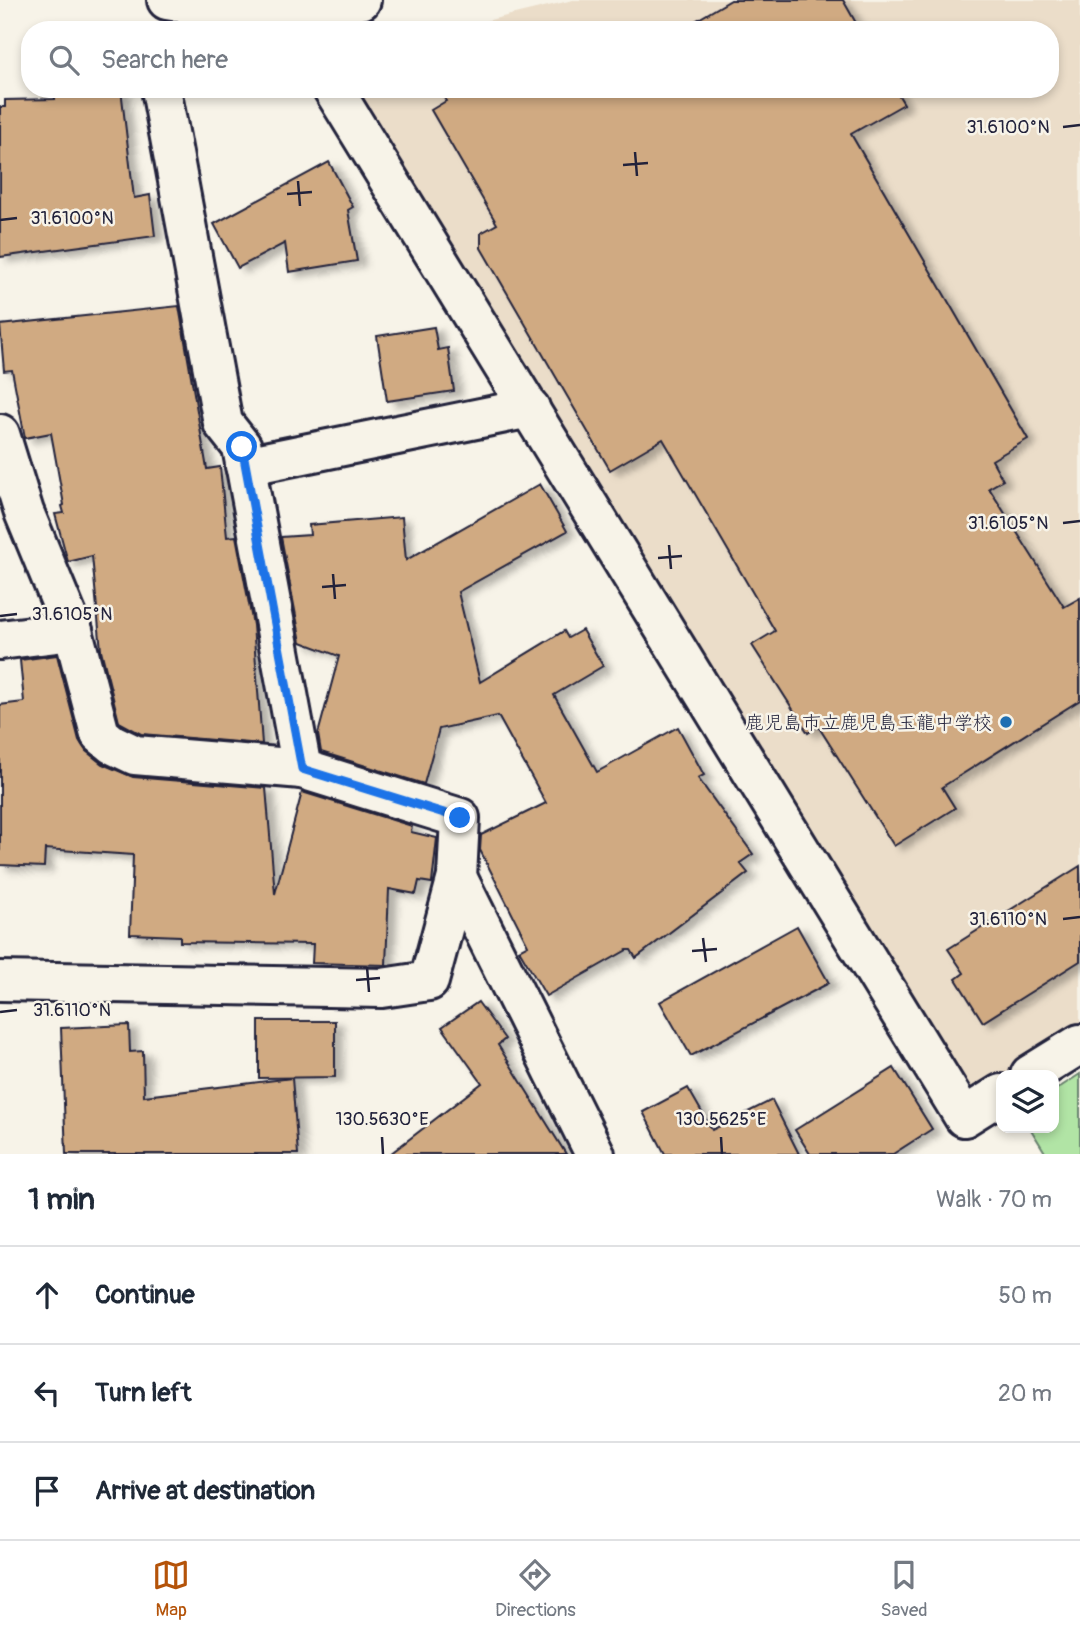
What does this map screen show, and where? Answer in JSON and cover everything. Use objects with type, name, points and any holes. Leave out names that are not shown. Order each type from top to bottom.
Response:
[{"type":"street","points":[[167,11],[232,11],[309,20],[361,0]]},
{"type":"street","points":[[163,98],[223,423],[242,447],[302,769]]},
{"type":"street","points":[[339,98],[964,1117],[996,1097]]},
{"type":"street","points":[[245,466],[530,408]]},
{"type":"street","points":[[0,434],[24,512],[73,631],[100,734],[112,744],[135,755],[302,769],[460,818],[457,877],[429,981],[382,988],[0,981]]},
{"type":"street","points":[[0,640],[73,631]]},
{"type":"street","points":[[457,877],[595,1154]]},
{"type":"street","points":[[1038,1070],[1080,1044]]},
{"type":"shaded area","points":[[573,0],[1080,0],[1080,1031],[1018,1070],[996,1070],[996,1079],[974,1098],[356,98],[1059,98],[1059,21],[486,21]]},
{"type":"green space","points":[[1080,1074],[1080,1154],[1046,1154],[1033,1133],[1059,1133],[1059,1088]]},
{"type":"building","points":[[731,0],[843,0],[855,21],[695,21]]},
{"type":"building","points":[[122,98],[134,198],[150,195],[155,236],[0,257],[0,107],[5,107],[5,100]]},
{"type":"building","points":[[444,98],[900,98],[904,104],[851,134],[1028,439],[992,460],[1003,480],[989,488],[1064,607],[1080,598],[1080,700],[942,787],[955,808],[894,846],[818,726],[808,733],[752,645],[775,631],[663,439],[610,470],[481,248],[481,233],[497,224],[431,110],[446,101]]},
{"type":"building","points":[[329,162],[353,207],[348,210],[357,261],[289,272],[285,243],[238,268],[214,224]]},
{"type":"building","points":[[179,306],[207,469],[220,467],[227,537],[236,536],[253,625],[262,744],[141,734],[119,722],[101,650],[92,556],[68,562],[55,514],[64,513],[64,505],[51,433],[25,438],[12,370],[4,371],[0,325]]},
{"type":"building","points":[[434,327],[438,350],[448,348],[454,391],[387,401],[377,336]]},
{"type":"building","points":[[540,484],[567,531],[458,592],[480,682],[564,631],[568,638],[582,630],[603,666],[554,695],[597,772],[678,727],[704,775],[698,778],[753,854],[740,863],[748,873],[636,958],[631,950],[627,950],[546,996],[519,950],[528,945],[480,850],[481,835],[546,803],[498,716],[439,729],[424,784],[321,752],[318,734],[339,656],[301,642],[281,537],[310,535],[309,525],[402,517],[406,560]]},
{"type":"building","points":[[57,655],[79,740],[86,751],[102,764],[133,777],[266,788],[275,894],[302,792],[412,826],[411,832],[437,838],[432,883],[419,881],[416,894],[389,889],[386,965],[312,963],[313,944],[180,942],[180,936],[130,934],[133,855],[45,849],[44,867],[0,865],[0,705],[24,702],[20,660]]},
{"type":"building","points":[[1080,866],[1080,961],[983,1022],[956,979],[964,973],[948,949]]},
{"type":"building","points":[[797,926],[829,983],[691,1056],[660,1002]]},
{"type":"building","points":[[478,1002],[505,1039],[498,1045],[566,1154],[390,1154],[482,1083],[442,1027]]},
{"type":"building","points":[[259,1021],[335,1021],[335,1077],[259,1078]]},
{"type":"building","points":[[129,1025],[130,1052],[143,1051],[144,1096],[292,1078],[298,1154],[66,1154],[61,1028]]},
{"type":"building","points":[[894,1068],[932,1129],[893,1154],[810,1154],[795,1130]]},
{"type":"building","points":[[688,1088],[712,1130],[772,1100],[799,1154],[665,1154],[643,1112]]},
{"type":"place","name":"鹿児島市立鹿児島玉龍中学校","points":[[1006,722]]},
{"type":"route","points":[[242,447],[302,769],[460,818]]}]
